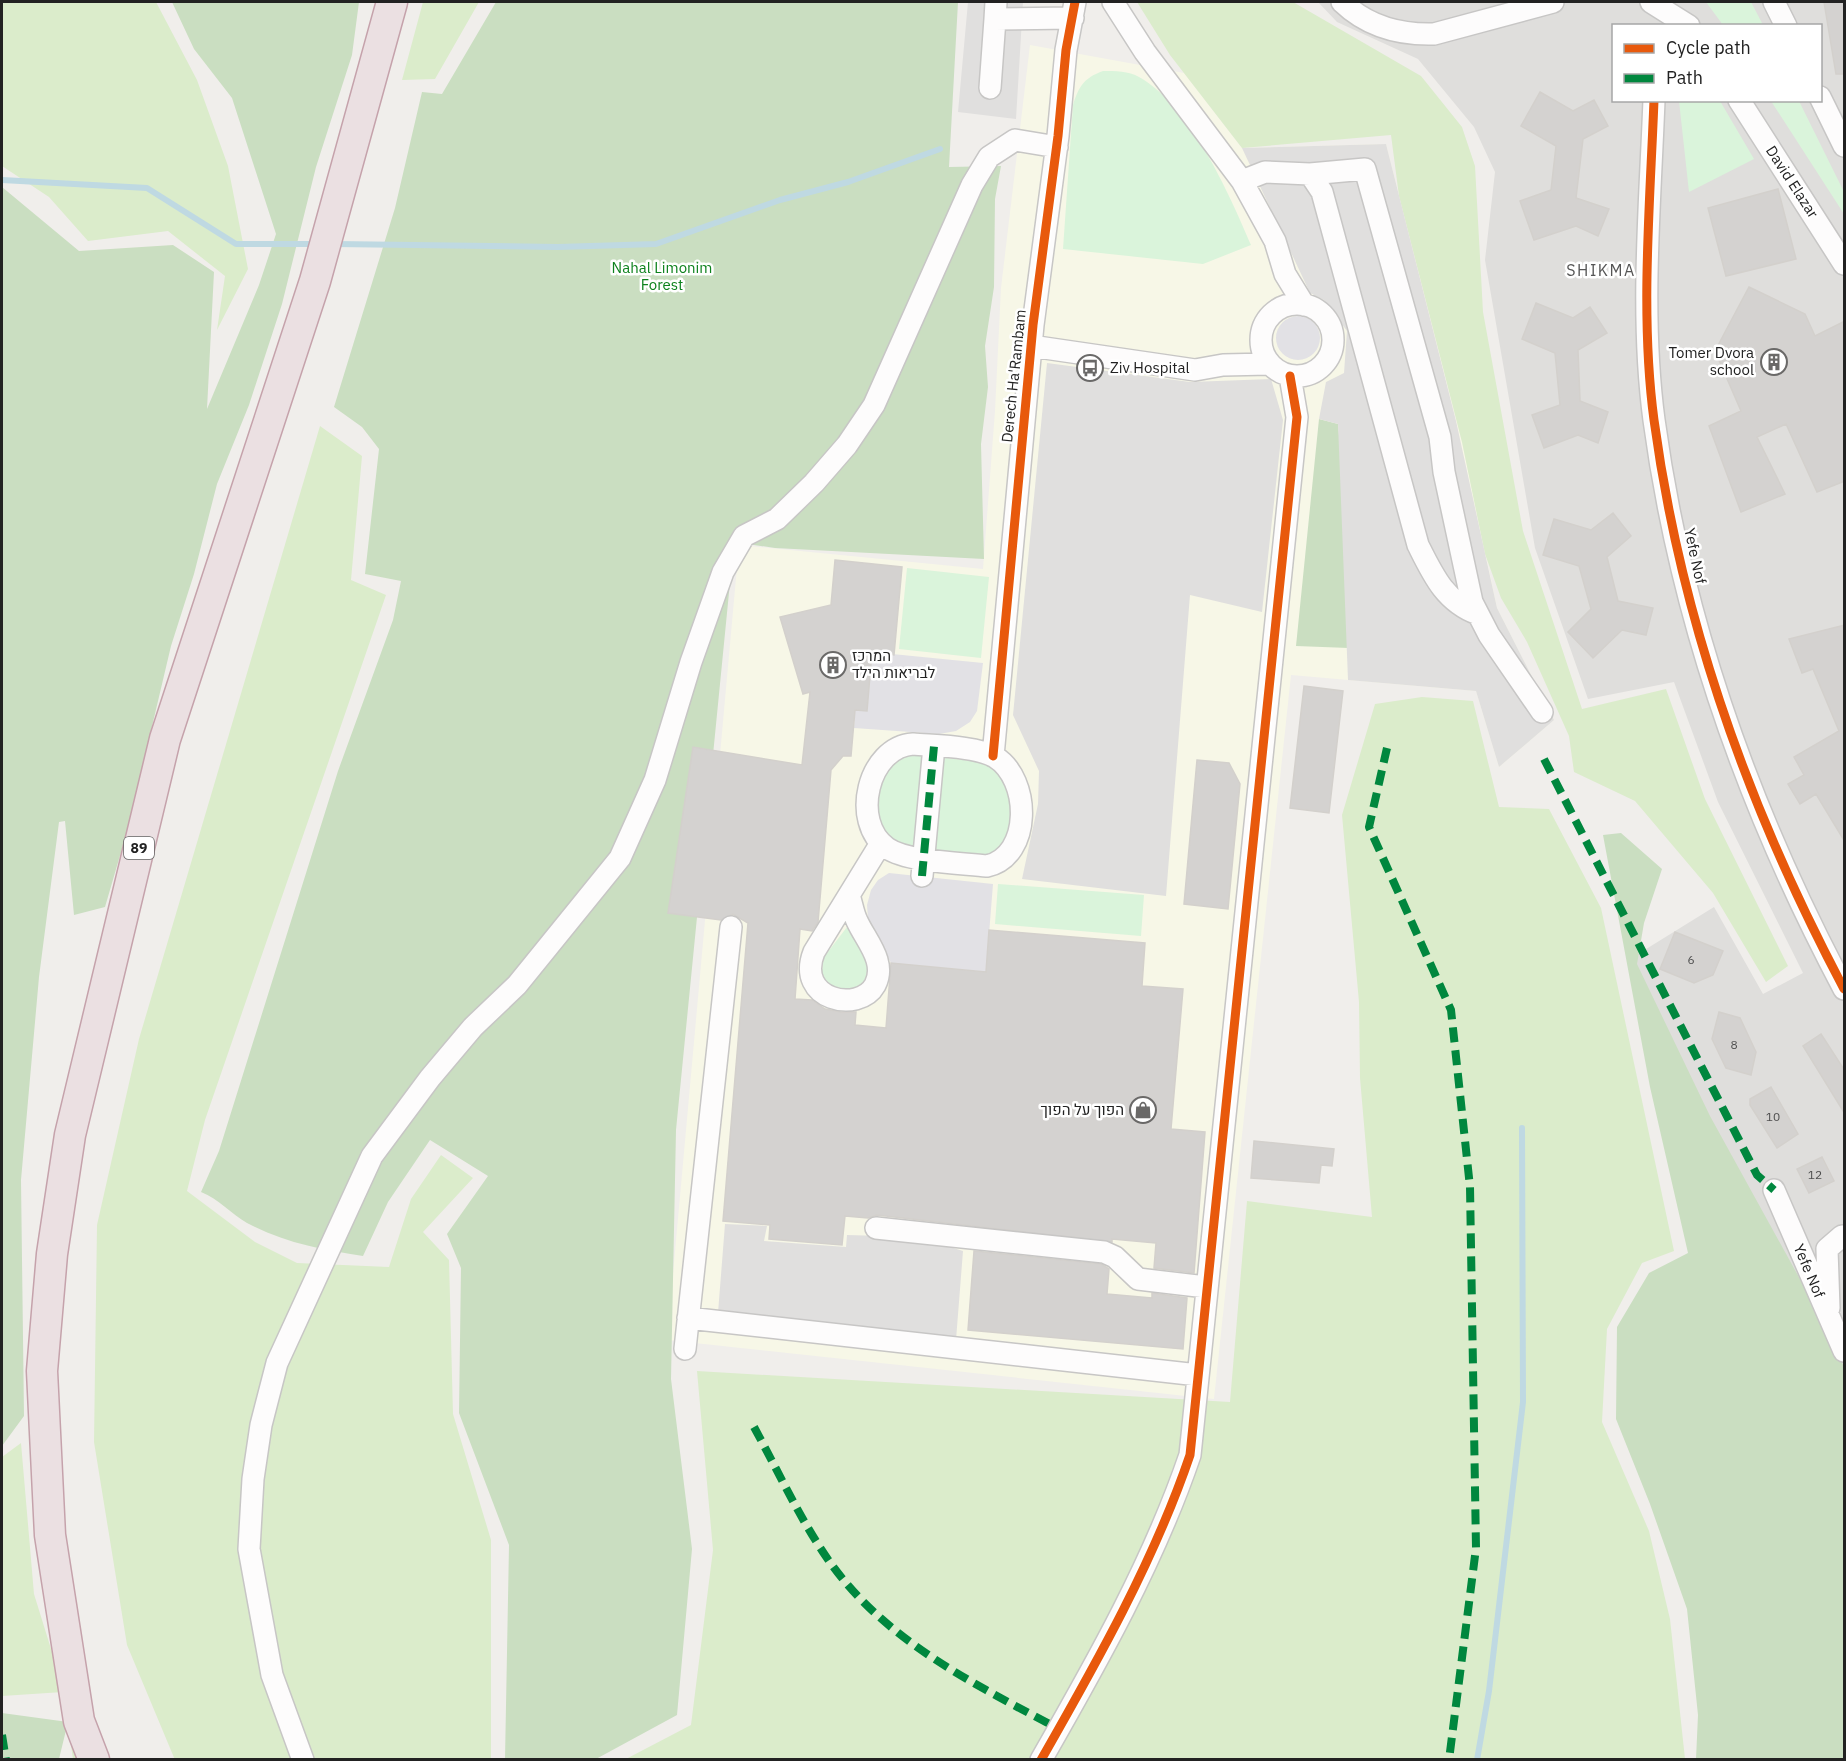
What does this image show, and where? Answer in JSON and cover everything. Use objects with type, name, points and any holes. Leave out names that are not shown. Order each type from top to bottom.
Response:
[{"type":"highway","name":"89","points":[[94,1760],[79,1721],[50,1535],[42,1371],[52,1254],[70,1135],[165,738],[315,281],[392,2]]},
{"type":"street","points":[[1113,2],[1145,52],[1242,181],[1275,241],[1294,306]]},
{"type":"street","points":[[1342,2],[1380,26],[1416,34],[1434,34],[1553,2]]},
{"type":"street","points":[[1774,2],[1785,24]]},
{"type":"street","points":[[990,88],[996,10],[1074,10]]},
{"type":"street","name":"Derech Ha'Rambam","points":[[993,756],[1032,336],[1066,50],[1074,10]]},
{"type":"street","points":[[1655,11],[1684,24]]},
{"type":"street","points":[[1822,99],[1845,146]]},
{"type":"street","name":"Yefe Nof","points":[[1654,102],[1648,243],[1648,343],[1654,419],[1683,579],[1735,745],[1766,825],[1802,910],[1845,989]]},
{"type":"street","name":"David Elazar","points":[[1740,102],[1845,264]]},
{"type":"street","points":[[303,1760],[272,1675],[259,1608],[249,1549],[253,1479],[261,1425],[277,1363],[319,1276],[352,1194],[372,1156],[417,1094],[473,1027],[517,986],[620,858],[655,780],[694,652],[723,572],[744,536],[777,519],[814,483],[847,445],[874,405],[972,185],[989,157],[1015,140],[1057,140]]},
{"type":"street","points":[[1242,181],[1265,172],[1310,174],[1365,169],[1440,437],[1444,472],[1472,602],[1489,635],[1542,712]]},
{"type":"street","points":[[1310,174],[1322,192],[1418,545],[1436,582],[1461,608],[1478,614]]},
{"type":"street","points":[[1269,364],[1261,347],[1261,337],[1268,318],[1294,306],[1316,309],[1325,318],[1332,335],[1331,353],[1315,372],[1297,417]]},
{"type":"street","points":[[1032,336],[1195,370],[1223,365],[1269,364],[1290,376],[1315,372]]},
{"type":"street","points":[[1223,365],[1261,337]]},
{"type":"street","points":[[1041,1760],[1127,1601],[1172,1508],[1190,1455],[1297,417],[1290,376]]},
{"type":"street","points":[[901,745],[934,746],[993,756],[1003,763],[1020,795],[1019,830],[1013,847],[997,864],[923,867],[881,843],[874,833],[867,807],[868,794],[876,768],[882,759],[901,745]]},
{"type":"street","points":[[923,867],[934,746]]},
{"type":"street","points":[[849,895],[857,922],[875,953],[878,964],[876,983],[870,993],[862,999],[841,999],[815,988],[809,972],[814,952],[849,895],[881,843]]},
{"type":"street","points":[[685,1349],[731,927]]},
{"type":"street","name":"Yefe Nof","points":[[1774,1190],[1845,1351]]},
{"type":"street","points":[[876,1228],[1104,1252],[1116,1257],[1138,1279],[1206,1287]]},
{"type":"street","points":[[1829,1318],[1827,1249],[1842,1236]]},
{"type":"street","points":[[688,1318],[1198,1375]]},
{"type":"street","points":[[79,1721],[88,1760]]},
{"type":"shaded area","points":[[968,2],[1023,2],[1016,119],[958,112]]},
{"type":"shaded area","points":[[1318,2],[1844,2],[1844,1388],[1630,959],[1714,907],[1763,994],[1803,973],[1718,802],[1674,682],[1588,699],[1535,548],[1485,260],[1495,172],[1474,127],[1418,59],[1337,22]]},
{"type":"shaded area","points":[[1030,45],[1184,73],[1242,148],[1386,144],[1462,442],[1497,608],[1554,720],[1499,767],[1476,691],[1291,675],[1214,1399],[667,1340],[739,545],[983,569],[995,411],[1001,288]]},
{"type":"shaded area","points":[[1386,144],[1456,421],[1497,608],[1554,720],[1499,767],[1476,691],[1348,680],[1338,424],[1319,419],[1326,382],[1344,373],[1347,331],[1324,300],[1310,293],[1242,148]]},
{"type":"shaded area","points":[[1298,316],[1314,322],[1320,338],[1314,354],[1298,360],[1282,354],[1276,338],[1282,322]]},
{"type":"shaded area","points":[[1047,363],[1190,382],[1271,379],[1283,420],[1262,612],[1190,595],[1166,896],[1022,879],[1038,804],[1039,771],[1013,715]]},
{"type":"shaded area","points":[[872,652],[983,663],[977,711],[970,722],[956,731],[939,734],[854,728],[855,710],[867,711]]},
{"type":"shaded area","points":[[889,873],[993,884],[986,972],[891,963],[868,919],[867,905],[871,890],[878,880]]},
{"type":"shaded area","points":[[725,1224],[767,1226],[764,1241],[846,1247],[847,1235],[918,1237],[963,1251],[956,1340],[718,1313]]},
{"type":"green space","points":[[2,2],[156,2],[197,80],[228,166],[248,269],[217,330],[225,276],[168,231],[88,241],[49,197],[2,166]]},
{"type":"green space","points":[[172,2],[359,2],[352,55],[316,167],[282,304],[249,405],[217,484],[194,574],[171,646],[128,828],[105,907],[74,915],[65,821],[59,822],[39,977],[21,1180],[24,1416],[2,1446],[2,187],[79,251],[173,245],[214,272],[207,409],[259,285],[276,234],[232,98],[194,49]]},
{"type":"green space","points":[[423,2],[479,2],[435,79],[402,80]]},
{"type":"green space","name":"Nahal Limonim Forest","points":[[496,2],[958,2],[949,167],[1001,166],[995,199],[994,287],[985,346],[988,387],[981,444],[984,559],[775,548],[734,542],[676,1130],[671,1379],[692,1549],[677,1715],[596,1759],[505,1759],[509,1545],[459,1413],[461,1268],[447,1234],[488,1176],[430,1140],[388,1202],[363,1256],[318,1248],[275,1236],[247,1223],[201,1192],[219,1151],[338,771],[393,620],[401,581],[365,574],[379,449],[362,427],[334,407],[395,208],[422,92],[442,94]]},
{"type":"green space","points":[[1137,2],[1293,2],[1421,76],[1462,127],[1475,166],[1483,312],[1523,531],[1582,709],[1666,689],[1705,799],[1788,966],[1766,982],[1713,893],[1635,801],[1574,772],[1569,736],[1527,642],[1501,598],[1485,554],[1462,442],[1399,196],[1391,135],[1242,148],[1170,55]]},
{"type":"green space","points":[[1706,2],[1751,2],[1762,24],[1722,24]]},
{"type":"green space","points":[[1103,71],[1126,72],[1139,77],[1158,90],[1175,108],[1206,152],[1251,245],[1203,264],[1063,249],[1073,105],[1083,84]]},
{"type":"green space","points":[[1679,102],[1721,102],[1754,159],[1689,192]]},
{"type":"green space","points":[[1772,102],[1799,102],[1844,192],[1844,214]]},
{"type":"green space","points":[[1319,419],[1338,424],[1348,538],[1349,648],[1296,646]]},
{"type":"green space","points":[[320,426],[362,456],[351,580],[386,595],[205,1120],[187,1191],[255,1242],[297,1263],[389,1267],[411,1199],[441,1155],[473,1178],[423,1232],[449,1260],[453,1414],[491,1540],[491,1759],[175,1760],[127,1645],[94,1442],[97,1225],[139,1039]]},
{"type":"green space","points":[[907,568],[989,577],[981,658],[899,649]]},
{"type":"green space","points":[[1422,697],[1473,701],[1499,807],[1549,809],[1601,908],[1674,1251],[1642,1263],[1607,1329],[1602,1422],[1649,1531],[1670,1619],[1685,1759],[624,1760],[691,1725],[713,1550],[697,1371],[1230,1402],[1247,1201],[1372,1217],[1360,1078],[1359,1002],[1342,815],[1375,704]]},
{"type":"green space","points":[[904,753],[989,763],[1004,783],[1011,800],[1011,819],[1006,843],[987,858],[903,847],[886,834],[878,815],[879,783],[883,773]]},
{"type":"green space","points":[[1621,833],[1662,869],[1644,923],[1637,964],[1710,1116],[1806,1290],[1844,1367],[1844,1759],[1696,1759],[1698,1715],[1687,1609],[1650,1504],[1616,1419],[1617,1327],[1649,1273],[1688,1253],[1650,1087],[1603,835]]},
{"type":"green space","points":[[998,884],[1144,895],[1141,936],[995,924]]},
{"type":"green space","points":[[847,927],[867,964],[866,977],[862,983],[848,989],[833,986],[821,977],[824,957]]},
{"type":"green space","points":[[21,1443],[34,1594],[85,1759],[73,1759],[63,1692],[2,1696],[2,1457]]},
{"type":"green space","points":[[2,1713],[68,1722],[59,1759],[2,1760]]},
{"type":"building","points":[[1824,2],[1845,2],[1845,74],[1836,74]]},
{"type":"building","points":[[1540,92],[1573,111],[1594,100],[1608,126],[1583,139],[1576,198],[1609,209],[1598,236],[1576,226],[1534,240],[1520,201],[1551,190],[1556,146],[1521,126]]},
{"type":"building","points":[[1778,189],[1796,259],[1726,276],[1708,208]]},
{"type":"building","points":[[1749,287],[1805,314],[1815,336],[1845,321],[1845,481],[1817,492],[1786,424],[1757,437],[1785,494],[1741,512],[1709,426],[1741,411],[1715,351]]},
{"type":"building","points":[[1536,303],[1573,318],[1590,307],[1607,333],[1578,350],[1580,401],[1608,412],[1598,443],[1578,435],[1544,448],[1532,415],[1560,405],[1555,353],[1522,339]]},
{"type":"building","points":[[1613,513],[1631,536],[1607,557],[1618,601],[1653,608],[1646,635],[1622,630],[1593,658],[1568,632],[1591,609],[1579,566],[1543,555],[1554,519],[1591,530]]},
{"type":"building","points":[[835,560],[902,567],[894,655],[872,652],[867,711],[855,710],[851,756],[843,756],[831,770],[818,922],[812,931],[800,929],[795,999],[812,1000],[825,1009],[856,1012],[855,1025],[886,1028],[891,963],[986,972],[989,930],[1145,943],[1142,986],[1183,989],[1171,1129],[1205,1132],[1194,1273],[1154,1268],[1156,1243],[1112,1239],[1112,1242],[877,1215],[868,1218],[845,1216],[842,1245],[769,1239],[770,1225],[723,1221],[748,923],[733,914],[721,920],[668,913],[693,747],[802,765],[810,692],[803,694],[780,617],[831,605]]},
{"type":"building","points":[[1845,625],[1845,842],[1816,794],[1800,804],[1788,784],[1804,775],[1794,757],[1839,731],[1813,669],[1802,673],[1789,639]]},
{"type":"building","points":[[1304,686],[1343,691],[1329,813],[1290,808]]},
{"type":"building","points":[[1197,760],[1229,763],[1240,784],[1228,909],[1184,904]]},
{"type":"building","points":[[1675,932],[1723,951],[1713,975],[1694,983],[1660,969]]},
{"type":"building","points":[[1719,1012],[1740,1018],[1756,1052],[1751,1075],[1726,1068],[1712,1039]]},
{"type":"building","points":[[1821,1034],[1845,1071],[1845,1114],[1803,1046]]},
{"type":"building","points":[[1771,1087],[1798,1134],[1777,1148],[1750,1105],[1750,1099]]},
{"type":"building","points":[[1254,1141],[1334,1149],[1332,1166],[1321,1165],[1319,1183],[1251,1178]]},
{"type":"building","points":[[1822,1157],[1834,1181],[1809,1193],[1797,1169]]},
{"type":"building","points":[[974,1251],[1101,1264],[1109,1269],[1107,1294],[1152,1298],[1152,1293],[1187,1298],[1183,1349],[968,1330]]},
{"type":"waterway","points":[[335,244],[558,247],[656,244],[780,200],[848,182],[940,149]]},
{"type":"waterway","points":[[2,180],[147,188],[236,244],[316,244]]},
{"type":"waterway","points":[[1477,1760],[1489,1691],[1523,1402],[1522,1128]]},
{"type":"marked path","points":[[922,876],[934,746]]},
{"type":"marked path","points":[[1387,748],[1369,827],[1451,1010],[1470,1187],[1476,1548],[1449,1760]]},
{"type":"marked path","points":[[1544,759],[1757,1175],[1774,1190]]},
{"type":"marked path","points":[[754,1427],[798,1510],[827,1558],[875,1613],[903,1636],[963,1677],[1059,1729]]},
{"type":"marked path","points":[[2,1735],[6,1760]]},
{"type":"cycle path","points":[[993,756],[1033,325],[1058,136],[1066,50],[1075,2]]},
{"type":"cycle path","points":[[1654,102],[1647,260],[1648,341],[1654,420],[1666,495],[1701,641],[1724,713],[1778,854],[1844,989]]},
{"type":"cycle path","points":[[1041,1760],[1142,1572],[1176,1495],[1190,1455],[1297,417],[1290,376]]},
{"type":"place","name":"Tomer Dvora school","points":[[1774,362]]},
{"type":"place","name":"Ziv Hospital","points":[[1090,368]]},
{"type":"place","name":"המרכז לבריאות הילד","points":[[833,665]]},
{"type":"place","name":"הפוך על הפוך","points":[[1143,1110]]},
{"type":"district","name":"SHIKMA","points":[[1601,270]]}]
